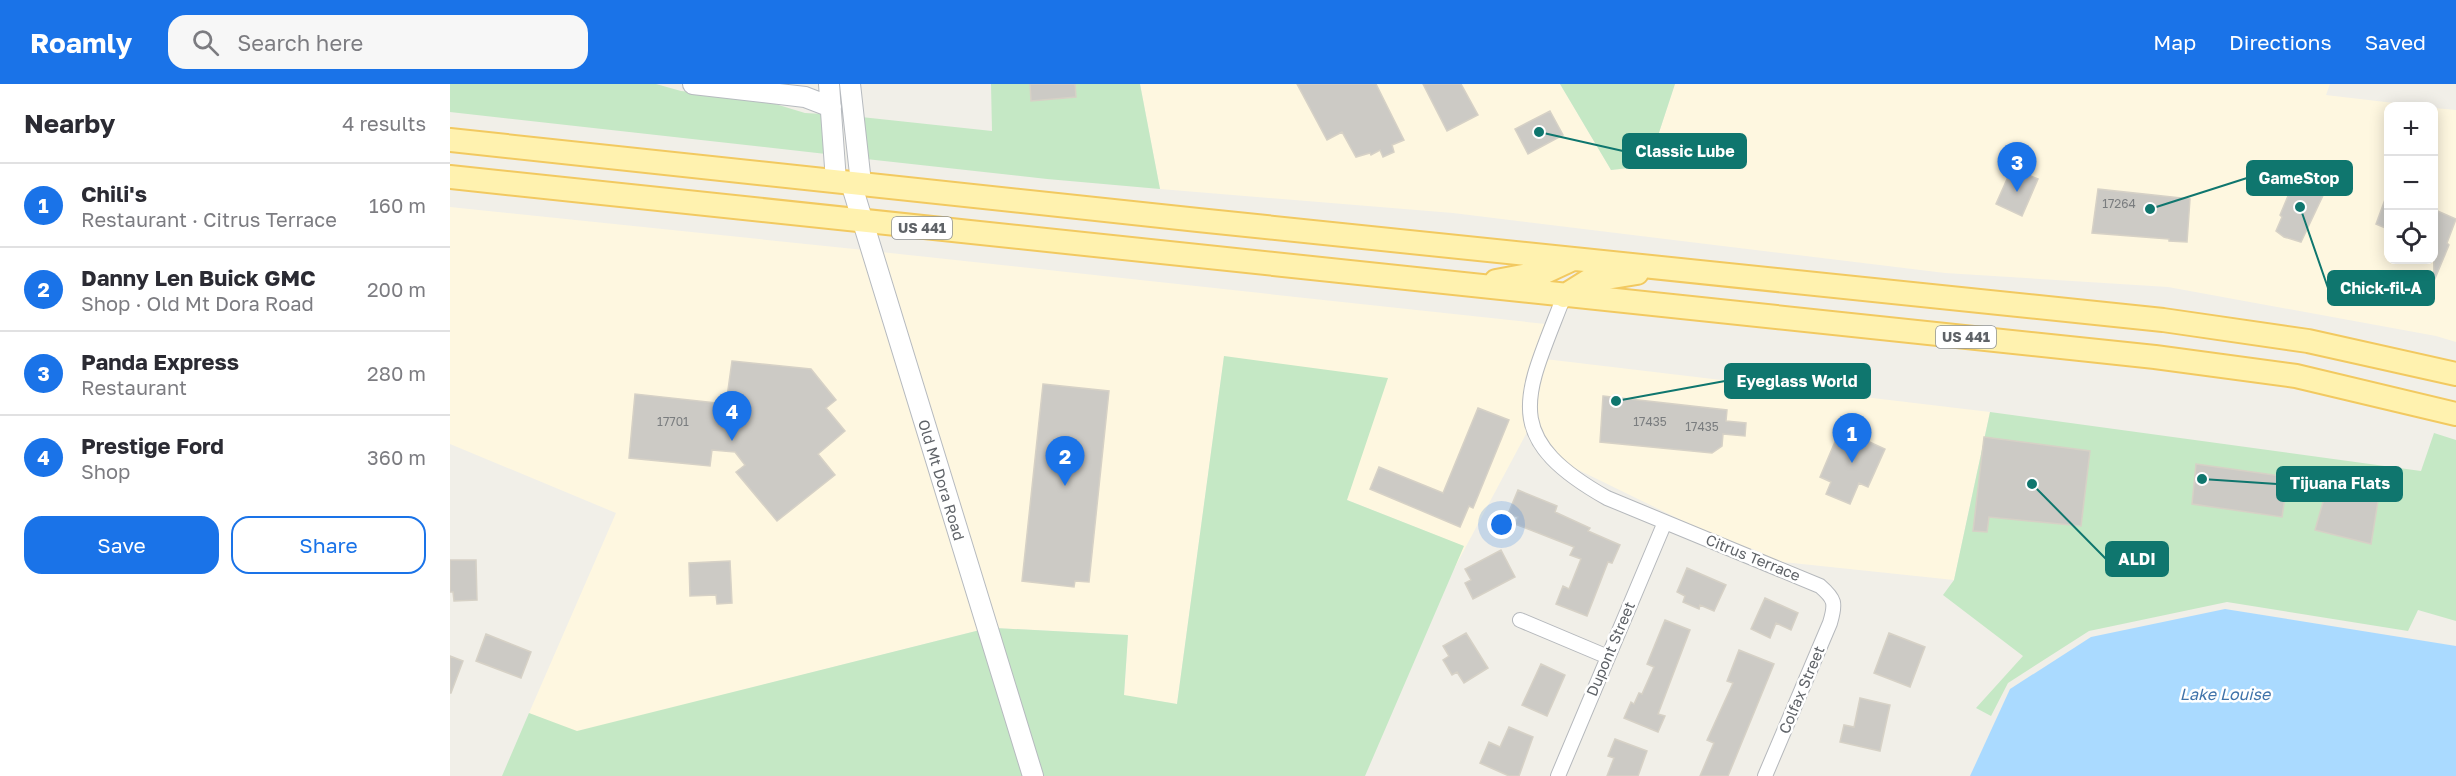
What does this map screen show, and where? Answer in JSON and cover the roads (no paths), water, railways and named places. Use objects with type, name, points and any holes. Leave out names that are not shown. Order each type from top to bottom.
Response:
[{"type":"main road","points":[[450,140],[2244,330],[2377,355],[2456,374]]},
{"type":"main road","name":"US 441","points":[[450,177],[2234,367],[2331,384],[2452,413]]},
{"type":"main road","points":[[1471,286],[1545,272],[1574,258]]},
{"type":"main road","points":[[1564,296],[1588,281],[1665,268]]},
{"type":"main road","points":[[2452,413],[2456,389]]},
{"type":"street","points":[[693,84],[805,96],[831,107]]},
{"type":"street","points":[[829,84],[831,107],[849,182]]},
{"type":"street","points":[[849,182],[850,84]]},
{"type":"street","name":"Old Mt Dora Road","points":[[849,182],[1032,776]]},
{"type":"street","name":"Citrus Terrace","points":[[1564,296],[1531,384],[1529,403],[1537,437],[1553,460],[1577,481],[1607,498],[1820,586],[1834,602]]},
{"type":"street","name":"Dupont Street","points":[[1558,776],[1665,522]]},
{"type":"street","name":"Colfax Street","points":[[1765,776],[1830,623],[1834,602]]},
{"type":"street","points":[[1520,620],[1608,657]]},
{"type":"water","name":"Lake Louise","points":[[2225,609],[2456,646],[2456,776],[1970,776],[2010,689],[2091,637]]},
{"type":"place","name":"Classic Lube","points":[[1539,132]]},
{"type":"place","name":"Panda Express","points":[[2017,192]]},
{"type":"place","name":"Chick-fil-A","points":[[2300,207]]},
{"type":"place","name":"GameStop","points":[[2150,209]]},
{"type":"place","name":"Eyeglass World","points":[[1616,401]]},
{"type":"place","name":"Prestige Ford","points":[[732,441]]},
{"type":"place","name":"Chili's","points":[[1852,463]]},
{"type":"place","name":"Tijuana Flats","points":[[2202,479]]},
{"type":"place","name":"ALDI","points":[[2032,484]]},
{"type":"place","name":"Danny Len Buick GMC","points":[[1065,486]]}]
